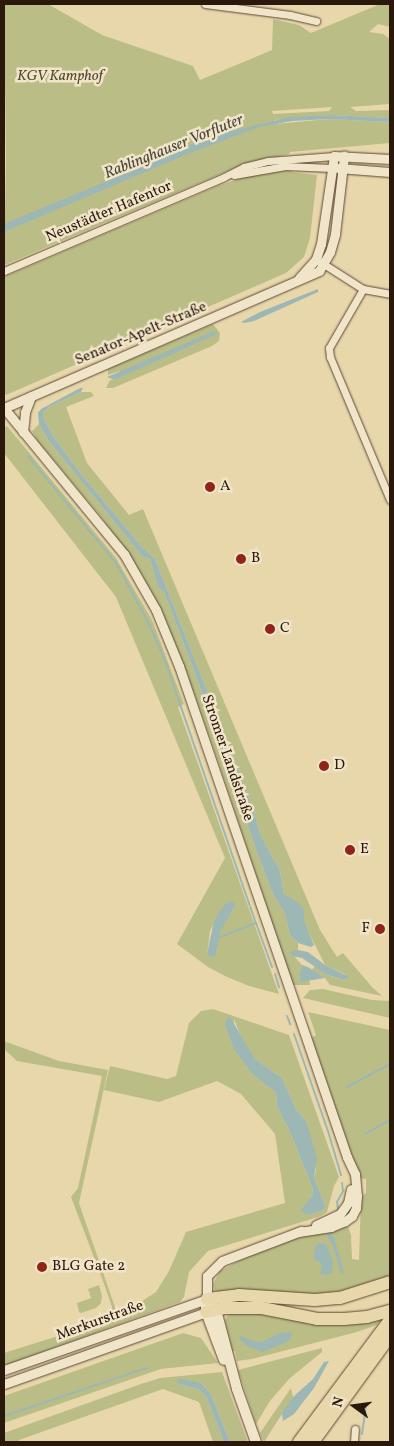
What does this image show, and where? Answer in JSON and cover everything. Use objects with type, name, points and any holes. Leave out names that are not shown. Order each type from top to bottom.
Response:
[{"type":"highway","points":[[210,1307],[239,1295],[315,1300],[340,1298],[390,1282]]},
{"type":"highway","points":[[210,1307],[262,1308],[317,1319],[367,1317],[390,1311]]},
{"type":"highway","points":[[313,1442],[385,1335],[390,1320]]},
{"type":"highway","points":[[299,1442],[385,1335]]},
{"type":"main road","name":"Stromer Landstraße","points":[[210,1307],[256,1442]]},
{"type":"street","points":[[205,4],[290,15],[316,21]]},
{"type":"street","points":[[334,156],[390,159]]},
{"type":"street","name":"Senator-Apelt-Straße","points":[[290,286],[316,259],[324,229],[334,156]]},
{"type":"street","name":"Neustädter Hafentor","points":[[4,271],[224,178],[244,167],[268,161],[334,156]]},
{"type":"street","points":[[325,265],[335,234],[344,156]]},
{"type":"street","name":"Neustädter Hafentor","points":[[224,178],[285,166],[332,168]]},
{"type":"street","points":[[332,168],[390,172]]},
{"type":"street","points":[[316,259],[363,289],[390,294]]},
{"type":"street","name":"Senator-Apelt-Straße","points":[[4,408],[290,286],[319,271],[325,265]]},
{"type":"street","points":[[363,289],[329,348],[330,357],[390,500]]},
{"type":"street","points":[[23,432],[25,412],[31,396]]},
{"type":"street","name":"Stromer Landstraße","points":[[4,408],[124,554],[156,610],[179,666],[347,1157],[355,1174],[357,1196],[356,1208],[352,1216],[331,1227],[298,1232]]},
{"type":"street","name":"Stromer Landstraße","points":[[347,1157],[352,1216]]},
{"type":"street","name":"Stromer Landstraße","points":[[210,1307],[207,1276],[222,1261],[340,1214],[348,1203],[351,1189]]},
{"type":"street","name":"Merkurstraße","points":[[4,1370],[210,1307]]},
{"type":"street","name":"Merkurstraße","points":[[4,1384],[210,1307]]},
{"type":"street","points":[[354,1442],[355,1428]]},
{"type":"green space","name":"KGV Kamphof","points":[[4,4],[48,4],[102,35],[193,66],[200,80],[272,50],[273,19],[299,25],[311,33],[380,4],[390,4],[390,27],[378,24],[369,32],[383,34],[390,39],[390,104],[350,107],[356,111],[390,110],[390,118],[331,115],[274,120],[275,124],[329,119],[390,122],[390,143],[290,152],[289,154],[242,165],[4,265],[6,161]],"holes":[[[332,107],[329,111],[273,114],[272,111]]]},
{"type":"green space","points":[[291,170],[291,172],[317,175],[310,238],[304,257],[286,273],[6,395],[4,393],[4,277],[218,186],[247,176]]},
{"type":"green space","points":[[213,324],[220,333],[219,341],[212,346],[113,388],[106,388],[110,380],[114,380],[120,371],[108,375],[108,369]]},
{"type":"green space","points":[[81,392],[91,392],[94,396],[66,407],[87,463],[129,515],[143,509],[320,930],[337,957],[343,953],[382,996],[330,985],[325,978],[312,970],[315,966],[327,975],[345,980],[348,979],[345,974],[325,965],[303,921],[304,911],[284,894],[280,871],[260,834],[253,808],[155,559],[141,546],[81,474],[53,436],[43,418],[43,413],[49,407]]},
{"type":"green space","points":[[39,424],[48,440],[142,556],[150,559],[158,587],[164,592],[194,670],[273,894],[285,914],[290,935],[298,943],[298,950],[291,953],[302,965],[299,975],[301,981],[309,979],[310,985],[293,985],[214,749],[184,666],[159,606],[143,577],[102,518],[38,441],[32,431]]},
{"type":"green space","points":[[7,426],[116,558],[152,620],[184,704],[178,707],[279,994],[249,986],[227,977],[208,967],[177,944],[225,858],[116,597],[4,453],[4,428]],"holes":[[[223,906],[234,908],[219,932],[216,955],[207,955],[210,931]]]},
{"type":"green space","points":[[323,989],[372,1000],[390,1001],[390,1018],[303,998],[310,990]]},
{"type":"green space","points":[[213,1009],[289,1035],[339,1177],[334,1186],[327,1212],[321,1216],[208,1251],[189,1272],[184,1297],[180,1302],[4,1366],[4,1353],[118,1317],[156,1292],[169,1271],[186,1232],[285,1203],[275,1134],[241,1094],[217,1081],[159,1102],[104,1090],[110,1066],[167,1079],[176,1076],[189,1023],[201,1011]],"holes":[[[234,1019],[244,1044],[255,1059],[282,1078],[296,1109],[306,1121],[316,1170],[314,1178],[324,1202],[325,1208],[322,1211],[308,1215],[301,1211],[312,1196],[313,1189],[290,1132],[277,1107],[276,1093],[252,1074],[235,1051]]]},
{"type":"green space","points":[[308,1012],[390,1030],[390,1277],[355,1291],[317,1295],[255,1290],[219,1292],[214,1290],[213,1284],[220,1271],[244,1258],[243,1256],[296,1236],[347,1223],[351,1235],[352,1259],[359,1260],[361,1197],[366,1193],[366,1179],[359,1178],[311,1038],[316,1035]]},
{"type":"green space","points":[[4,1041],[59,1061],[108,1070],[79,1203],[118,1316],[112,1313],[112,1307],[103,1281],[71,1197],[78,1188],[102,1076],[17,1061],[4,1049]]},
{"type":"green space","points":[[99,1285],[102,1296],[101,1303],[96,1308],[79,1312],[77,1303],[91,1298],[88,1289]]},
{"type":"green space","points":[[235,1312],[382,1318],[377,1325],[357,1332],[252,1359],[237,1361],[235,1351],[232,1351],[225,1320],[228,1315]]},
{"type":"green space","points":[[183,1333],[201,1338],[218,1363],[161,1369],[4,1423],[4,1396]]},
{"type":"green space","points":[[322,1348],[322,1352],[289,1379],[270,1401],[256,1424],[238,1370]]},
{"type":"green space","points":[[222,1372],[247,1440],[246,1442],[230,1442],[211,1394],[201,1383],[178,1384],[198,1389],[206,1396],[224,1442],[213,1442],[199,1402],[163,1389],[19,1440],[19,1442],[4,1442],[4,1433],[141,1384],[160,1378]]},
{"type":"green space","points":[[291,1388],[293,1397],[264,1442],[260,1433]]},
{"type":"water","points":[[331,115],[390,118],[390,122],[329,119],[292,121],[259,127],[190,153],[4,232],[4,224],[153,162],[173,151],[219,134],[290,117]]},
{"type":"water","points":[[318,289],[318,292],[254,321],[241,322],[260,312]]},
{"type":"water","points":[[214,331],[217,332],[215,335],[114,380],[107,377]]},
{"type":"water","points":[[83,388],[81,392],[49,407],[43,413],[43,418],[53,436],[81,474],[141,546],[155,559],[253,808],[260,834],[280,871],[284,894],[300,904],[304,911],[304,921],[314,945],[311,947],[298,943],[290,935],[285,914],[273,894],[258,855],[194,670],[164,592],[158,587],[150,559],[142,556],[48,440],[39,424],[38,413],[41,409]]},
{"type":"water","points":[[231,901],[235,904],[234,908],[220,932],[216,955],[211,957],[207,955],[214,921],[223,906]]},
{"type":"water","points":[[298,950],[308,952],[325,965],[348,976],[348,979],[345,980],[327,975],[302,958],[292,956],[290,952]]},
{"type":"water","points":[[302,965],[325,978],[301,982],[299,975]]},
{"type":"water","points":[[230,1017],[255,1059],[282,1078],[296,1109],[306,1121],[317,1158],[314,1178],[324,1202],[325,1208],[322,1211],[308,1215],[300,1211],[312,1196],[313,1189],[290,1132],[277,1107],[276,1093],[252,1074],[235,1051],[225,1025],[226,1020]]},
{"type":"water","points":[[326,1233],[330,1233],[335,1240],[344,1273],[341,1273],[333,1246]]},
{"type":"water","points":[[320,1243],[326,1244],[333,1260],[332,1273],[325,1275],[320,1273],[322,1266],[320,1262],[314,1260],[315,1246]]},
{"type":"water","points":[[289,1332],[293,1334],[287,1342],[262,1352],[247,1346],[240,1339],[239,1335],[253,1341],[262,1342],[280,1333]]},
{"type":"water","points":[[329,1361],[314,1388],[294,1414],[283,1421],[282,1413],[293,1397],[313,1379],[324,1362]]},
{"type":"water","points":[[177,1380],[201,1383],[211,1394],[230,1442],[224,1442],[206,1396],[198,1389],[178,1384]]},
{"type":"waterway","points":[[28,456],[116,563],[148,622],[164,658],[256,923],[218,938]]},
{"type":"waterway","points":[[256,923],[272,967]]},
{"type":"waterway","points":[[275,974],[279,987]]},
{"type":"waterway","points":[[287,1016],[290,1024]]},
{"type":"waterway","points":[[294,1034],[328,1131],[341,1175]]},
{"type":"waterway","points":[[347,1087],[390,1064]]},
{"type":"waterway","points":[[365,1134],[390,1120]]},
{"type":"waterway","points":[[338,1209],[337,1202],[343,1191],[342,1183]]},
{"type":"waterway","points":[[4,1416],[147,1368]]},
{"type":"waterway","points":[[362,1434],[366,1407]]},
{"type":"place","name":"A","points":[[210,487]]},
{"type":"place","name":"B","points":[[241,559]]},
{"type":"place","name":"C","points":[[270,629]]},
{"type":"place","name":"D","points":[[324,766]]},
{"type":"place","name":"E","points":[[350,850]]},
{"type":"place","name":"F","points":[[380,929]]},
{"type":"place","name":"BLG Gate 2","points":[[42,1267]]},
{"type":"water label","name":"Rablinghauser Vorfluter","points":[[174,147]]}]
